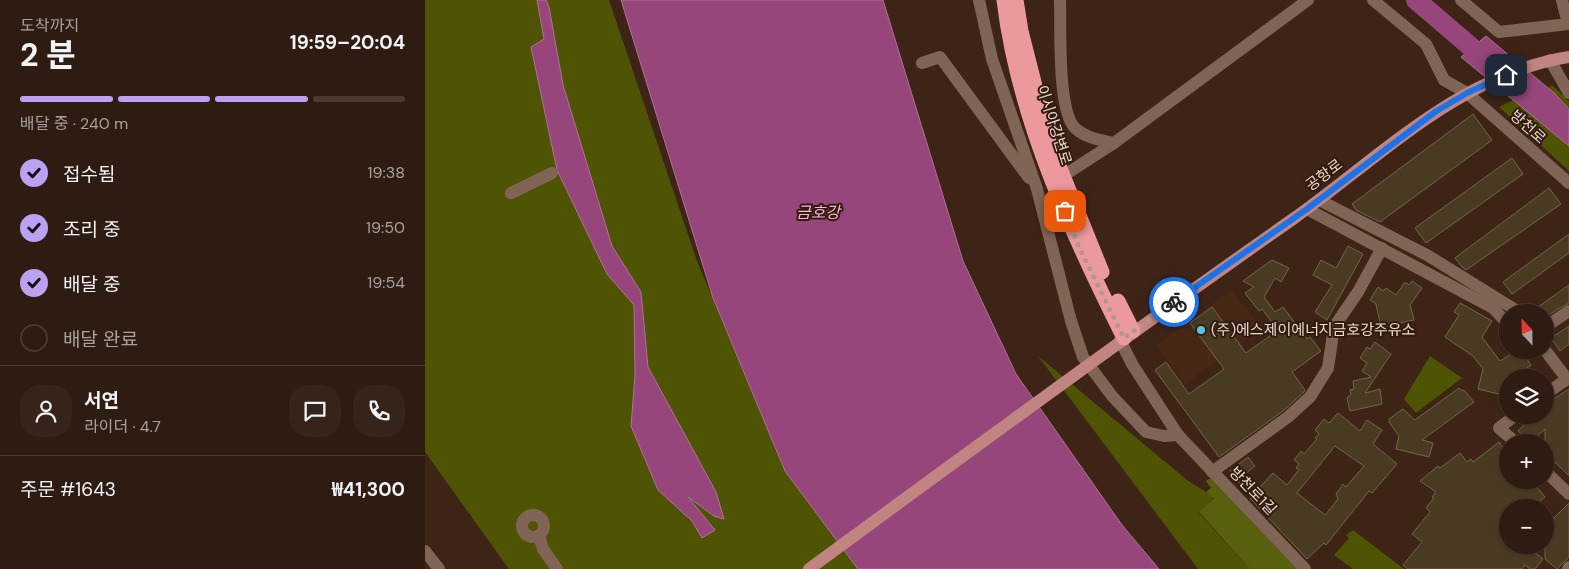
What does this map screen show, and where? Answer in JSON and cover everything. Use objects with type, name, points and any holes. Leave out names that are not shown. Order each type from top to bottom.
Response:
[{"type":"highway","name":"이시아강변로","points":[[1004,0],[1008,33],[1039,144],[1078,245],[1123,339]]},
{"type":"highway","name":"이시아강변로","points":[[1016,0],[1021,31],[1049,141],[1098,263],[1123,339]]},
{"type":"main road","name":"공항로","points":[[809,569],[1123,339],[1307,209],[1435,112],[1467,93],[1506,75],[1550,60],[1569,58]]},
{"type":"street","points":[[979,0],[992,59],[1037,190],[1071,320],[1083,357],[1112,396],[1146,432],[1164,436],[1178,435]]},
{"type":"street","points":[[1060,0],[1063,95],[1073,126],[1086,137],[1113,143]]},
{"type":"street","points":[[1063,176],[1113,143],[1308,0]]},
{"type":"street","name":"방천로","points":[[1373,0],[1426,44],[1444,80],[1467,93],[1569,183]]},
{"type":"street","points":[[1461,0],[1499,32],[1568,24],[1561,0]]},
{"type":"street","points":[[922,63],[941,57],[1037,190]]},
{"type":"street","points":[[1550,60],[1569,93]]},
{"type":"street","points":[[511,193],[552,174]]},
{"type":"street","points":[[1319,200],[1427,255],[1506,304]]},
{"type":"street","points":[[1307,209],[1493,308],[1499,314]]},
{"type":"street","points":[[1212,472],[1288,418],[1310,397],[1328,368],[1334,327],[1358,292],[1382,248]]},
{"type":"street","points":[[1554,322],[1569,311]]},
{"type":"street","name":"방천로1길","points":[[1123,339],[1132,364],[1178,435],[1305,569]]},
{"type":"street","points":[[1552,359],[1568,379],[1554,388]]},
{"type":"street","points":[[1504,424],[1499,428],[1506,434]]},
{"type":"street","points":[[1554,480],[1569,494]]},
{"type":"street","points":[[539,535],[543,549],[557,569]]},
{"type":"street","points":[[425,551],[439,569]]},
{"type":"shaded area","points":[[1232,290],[1261,329],[1185,384],[1156,345]]},
{"type":"green space","points":[[425,0],[609,0],[697,261],[785,471],[867,569],[509,569],[425,452]]},
{"type":"green space","points":[[1552,85],[1569,101],[1569,109],[1548,88]]},
{"type":"green space","points":[[1513,100],[1569,146],[1569,171],[1499,107]]},
{"type":"green space","points":[[1038,356],[1187,480],[1214,497],[1199,513],[1250,569],[1198,569]]},
{"type":"green space","points":[[1430,356],[1462,378],[1416,413],[1404,399]]},
{"type":"green space","points":[[1211,478],[1297,569],[1250,569],[1199,512],[1214,498],[1206,492],[1211,488],[1206,481]]},
{"type":"green space","points":[[1353,530],[1404,569],[1353,569],[1334,555],[1349,538],[1346,535]]},
{"type":"water","points":[[537,0],[546,0],[549,7],[563,85],[612,246],[641,292],[648,367],[716,492],[724,519],[714,516],[688,497],[715,530],[702,538],[692,521],[658,490],[631,426],[635,376],[634,305],[607,274],[557,170],[531,47],[544,39]]},
{"type":"water","name":"금호강","points":[[621,0],[883,0],[963,261],[1016,374],[1122,525],[1159,569],[858,569],[785,471],[713,298]]},
{"type":"water","points":[[1486,36],[1554,93],[1569,109],[1569,146],[1461,57]]},
{"type":"building","points":[[1473,114],[1492,140],[1380,222],[1356,210],[1352,204]]},
{"type":"building","points":[[1512,158],[1523,174],[1426,243],[1415,228]]},
{"type":"building","points":[[1549,188],[1561,204],[1466,270],[1462,267],[1455,258]]},
{"type":"building","points":[[1569,234],[1569,253],[1512,294],[1503,282]]},
{"type":"building","points":[[1348,246],[1363,254],[1327,320],[1315,312],[1332,285],[1313,275],[1321,260],[1336,268]]},
{"type":"building","points":[[1272,260],[1289,268],[1281,282],[1275,278],[1264,297],[1275,312],[1283,307],[1307,339],[1310,337],[1321,351],[1292,372],[1305,390],[1304,392],[1283,411],[1219,457],[1155,370],[1166,362],[1189,394],[1224,369],[1190,323],[1212,307],[1246,353],[1278,330],[1262,309],[1259,311],[1245,293],[1254,287],[1243,281]]},
{"type":"building","points":[[1412,281],[1422,288],[1410,305],[1414,320],[1381,327],[1376,304],[1370,300],[1378,287],[1383,291],[1386,288],[1396,295],[1405,282],[1409,285]]},
{"type":"building","points":[[1569,285],[1569,303],[1554,312],[1554,304],[1542,304]]},
{"type":"building","points":[[1460,303],[1492,321],[1482,337],[1500,361],[1503,359],[1527,359],[1531,365],[1526,369],[1499,369],[1499,394],[1478,389],[1483,369],[1473,356],[1445,337],[1459,315],[1454,312]]},
{"type":"building","points":[[1569,326],[1569,344],[1560,351],[1554,342],[1554,336]]},
{"type":"building","points":[[1375,342],[1391,354],[1365,393],[1380,389],[1382,404],[1350,411],[1347,398],[1351,394],[1350,390],[1354,389],[1353,381],[1371,377],[1362,371],[1367,363],[1360,358],[1367,347],[1370,349]]},
{"type":"building","points":[[1459,388],[1462,391],[1464,390],[1474,402],[1422,440],[1433,443],[1429,457],[1396,449],[1399,436],[1389,422],[1389,419],[1403,409],[1415,420]]},
{"type":"building","points":[[1569,389],[1569,476],[1554,461],[1554,434],[1545,434],[1545,429],[1540,434],[1522,434],[1518,431],[1525,424],[1554,424],[1554,399]]},
{"type":"building","points":[[1338,413],[1360,431],[1367,420],[1382,430],[1373,444],[1397,464],[1372,493],[1369,491],[1326,545],[1324,543],[1307,559],[1250,498],[1273,473],[1287,485],[1299,470],[1296,468],[1299,464],[1294,460],[1301,451],[1304,454],[1317,439],[1315,438],[1319,434],[1315,430],[1324,419],[1329,423]],"holes":[[[1335,446],[1364,466],[1346,487],[1343,484],[1336,494],[1338,499],[1325,515],[1297,493]]]},
{"type":"building","points":[[1499,442],[1499,489],[1538,489],[1545,497],[1542,499],[1499,499],[1499,554],[1537,554],[1543,559],[1535,569],[1530,569],[1525,565],[1522,569],[1408,569],[1403,565],[1422,542],[1412,534],[1430,512],[1426,508],[1436,492],[1420,481],[1438,466],[1440,468],[1460,453],[1467,462],[1471,459],[1473,462]]},
{"type":"building","points":[[1248,457],[1255,466],[1244,475],[1247,479],[1240,484],[1230,471]]},
{"type":"building","points":[[1569,503],[1569,557],[1557,569],[1545,559],[1545,554],[1554,554],[1554,518]]},
{"type":"waterway","points":[[1416,0],[1492,65]]},
{"type":"way so far","points":[[1065,211],[1078,245],[1124,338],[1174,302]]},
{"type":"place","name":"(주)에스제이에너지금호강주유소","points":[[1201,330]]},
{"type":"route","points":[[1174,302],[1307,209],[1435,112],[1467,93],[1506,75]]}]
